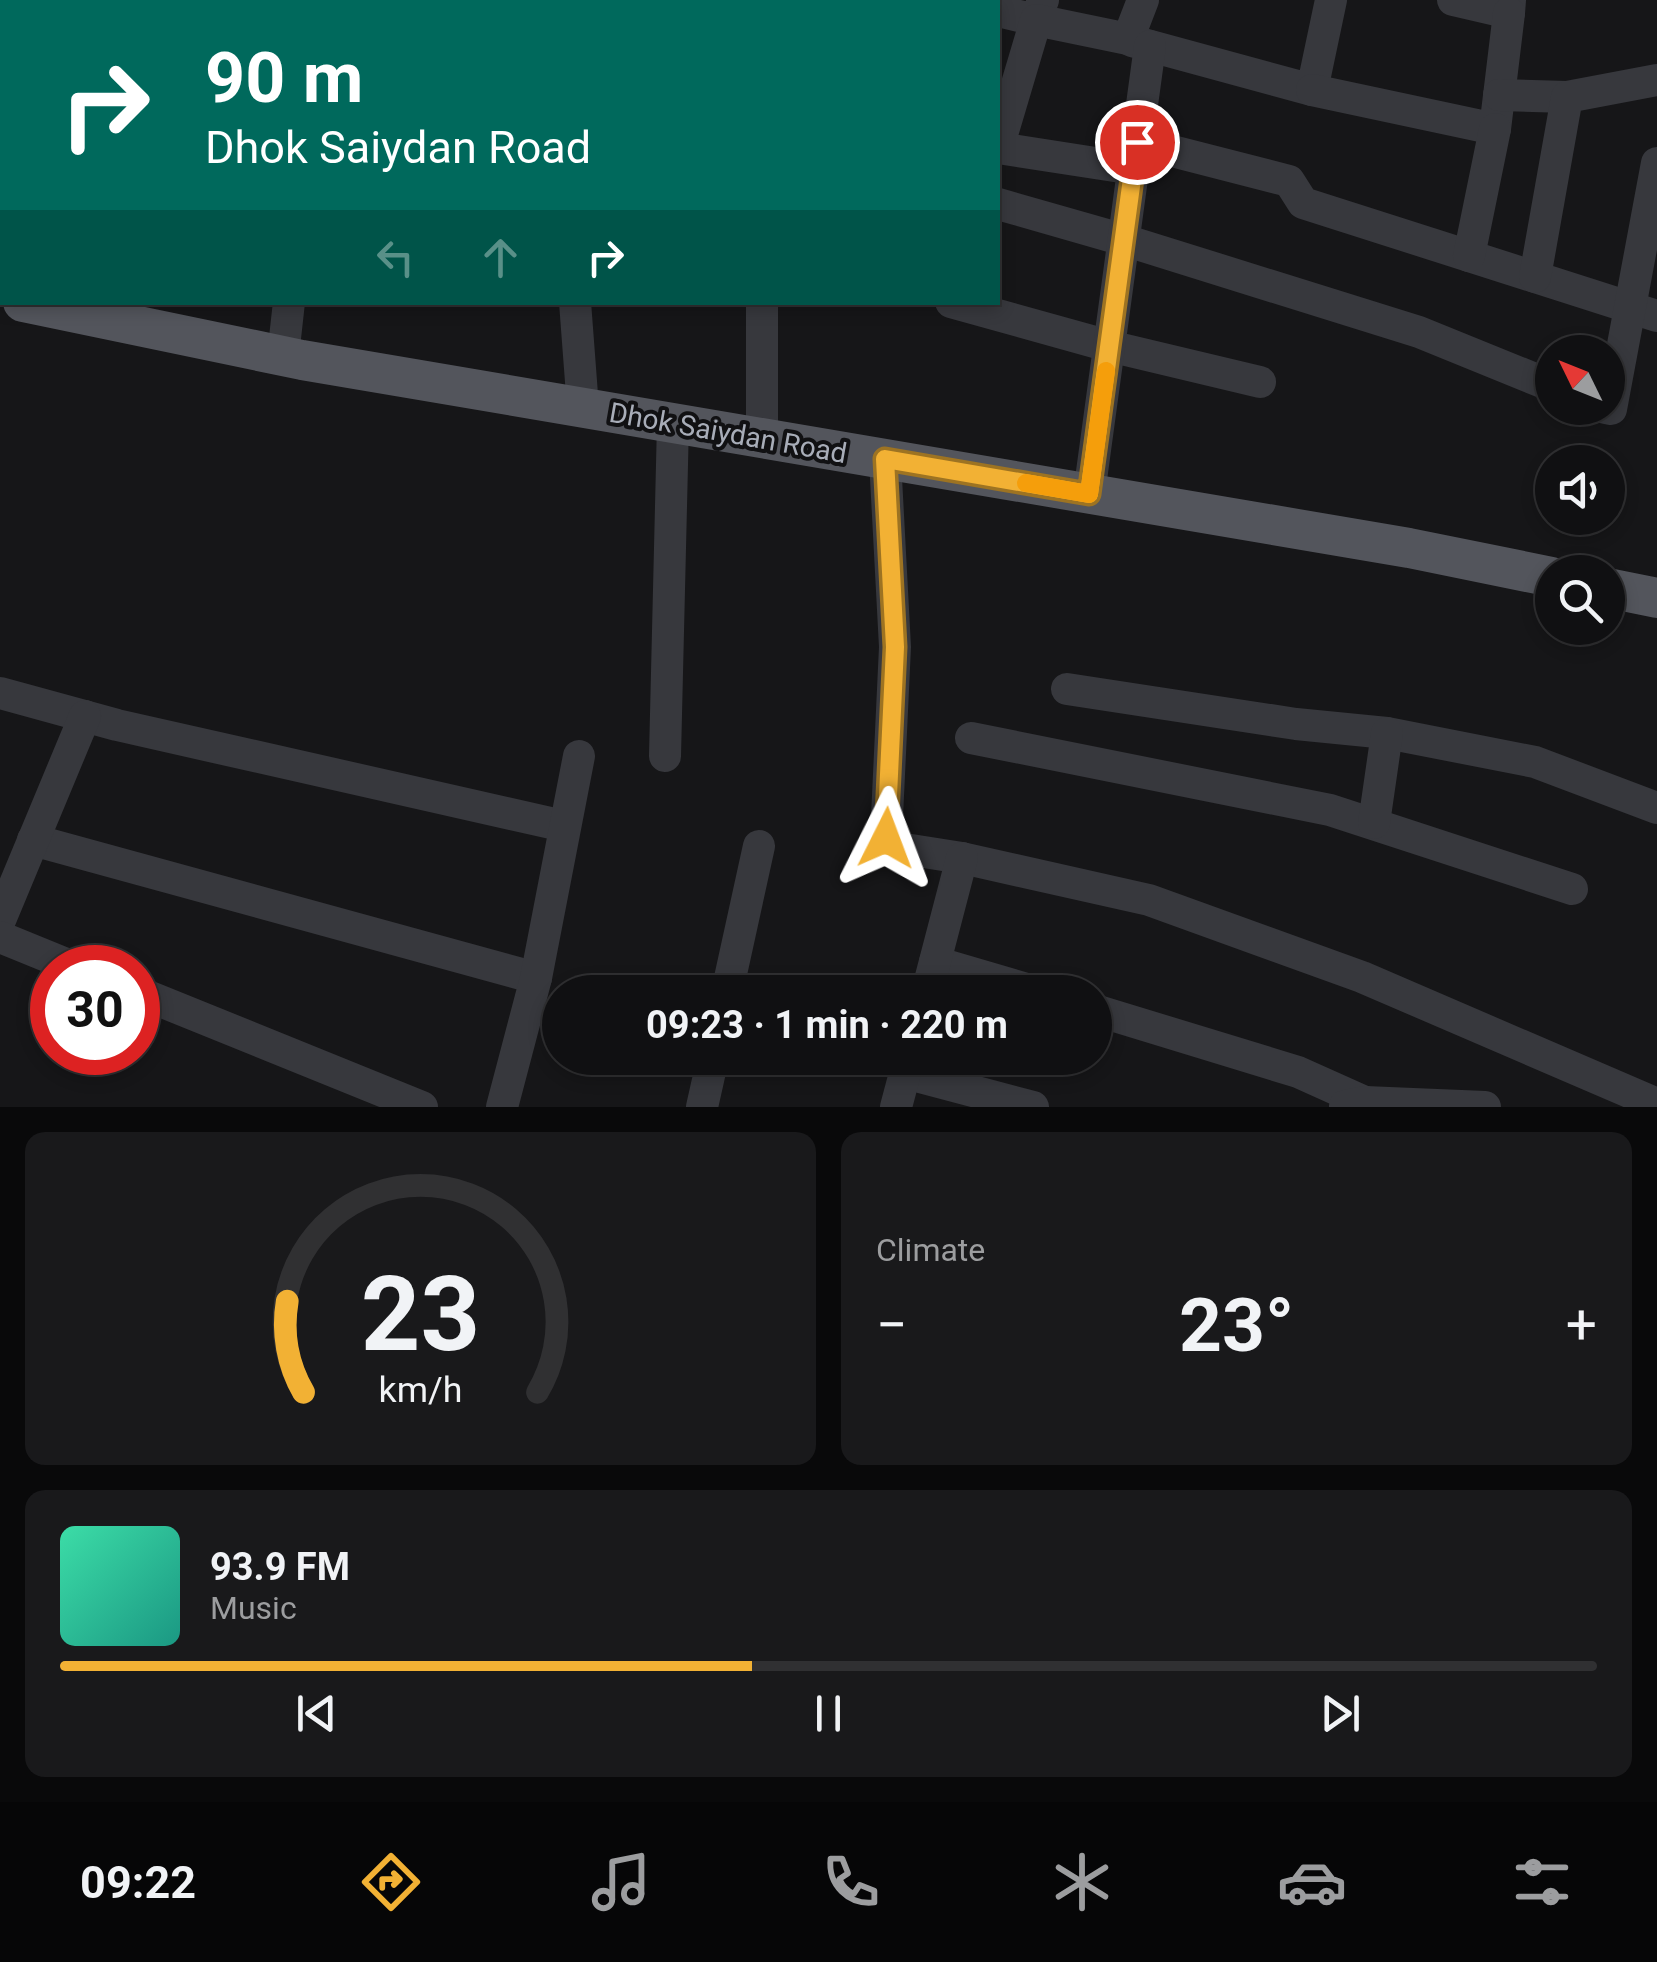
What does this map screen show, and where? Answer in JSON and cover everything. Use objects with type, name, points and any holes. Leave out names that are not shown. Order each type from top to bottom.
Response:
[{"type":"main road","name":"Dhok Saiydan Road","points":[[47,305],[81,309],[283,356],[1409,548],[1535,574]]},
{"type":"main road","points":[[1625,591],[1657,598]]},
{"type":"street","points":[[1089,494],[1136,156],[1143,0]]},
{"type":"street","points":[[1312,90],[1331,0]]},
{"type":"street","points":[[1453,0],[1510,6],[1495,129],[1469,256]]},
{"type":"street","points":[[1002,114],[1040,10]]},
{"type":"street","points":[[1000,12],[1040,10],[1312,90],[1495,129]]},
{"type":"street","points":[[1500,95],[1567,97],[1657,80]]},
{"type":"street","points":[[1535,277],[1567,97]]},
{"type":"street","points":[[1000,148],[1136,156],[1289,181],[1303,203],[1643,311]]},
{"type":"street","points":[[1625,367],[1643,311],[1634,290],[1652,215],[1657,162]]},
{"type":"street","points":[[1000,205],[1419,332],[1535,379]]},
{"type":"street","points":[[283,356],[289,305]]},
{"type":"street","points":[[575,305],[583,408]]},
{"type":"street","points":[[762,305],[762,438]]},
{"type":"street","points":[[962,305],[1260,382]]},
{"type":"street","points":[[665,756],[673,423]]},
{"type":"street","points":[[885,459],[895,647],[886,838],[892,846],[1149,900],[1362,977],[1657,1104]]},
{"type":"street","points":[[1067,689],[1296,724],[1387,733],[1535,762],[1657,808]]},
{"type":"street","points":[[0,693],[84,716],[564,826]]},
{"type":"street","points":[[0,920],[84,716]]},
{"type":"street","points":[[1374,823],[1387,733]]},
{"type":"street","points":[[971,738],[1330,810],[1572,889]]},
{"type":"street","points":[[502,1107],[536,978],[579,756]]},
{"type":"street","points":[[33,840],[536,978]]},
{"type":"street","points":[[731,975],[759,846]]},
{"type":"street","points":[[932,975],[962,858]]},
{"type":"street","points":[[0,937],[30,949]]},
{"type":"street","points":[[160,1001],[422,1107]]},
{"type":"street","points":[[1112,1015],[1298,1072],[1353,1104],[1485,1107]]},
{"type":"street","points":[[702,1107],[709,1075]]},
{"type":"street","points":[[896,1107],[904,1075]]},
{"type":"street","points":[[937,1075],[1032,1107]]},
{"type":"slow traffic","points":[[1026,483],[1089,494],[1106,371]]},
{"type":"route","points":[[886,838],[895,647],[885,459],[1089,494],[1137,142]]}]
